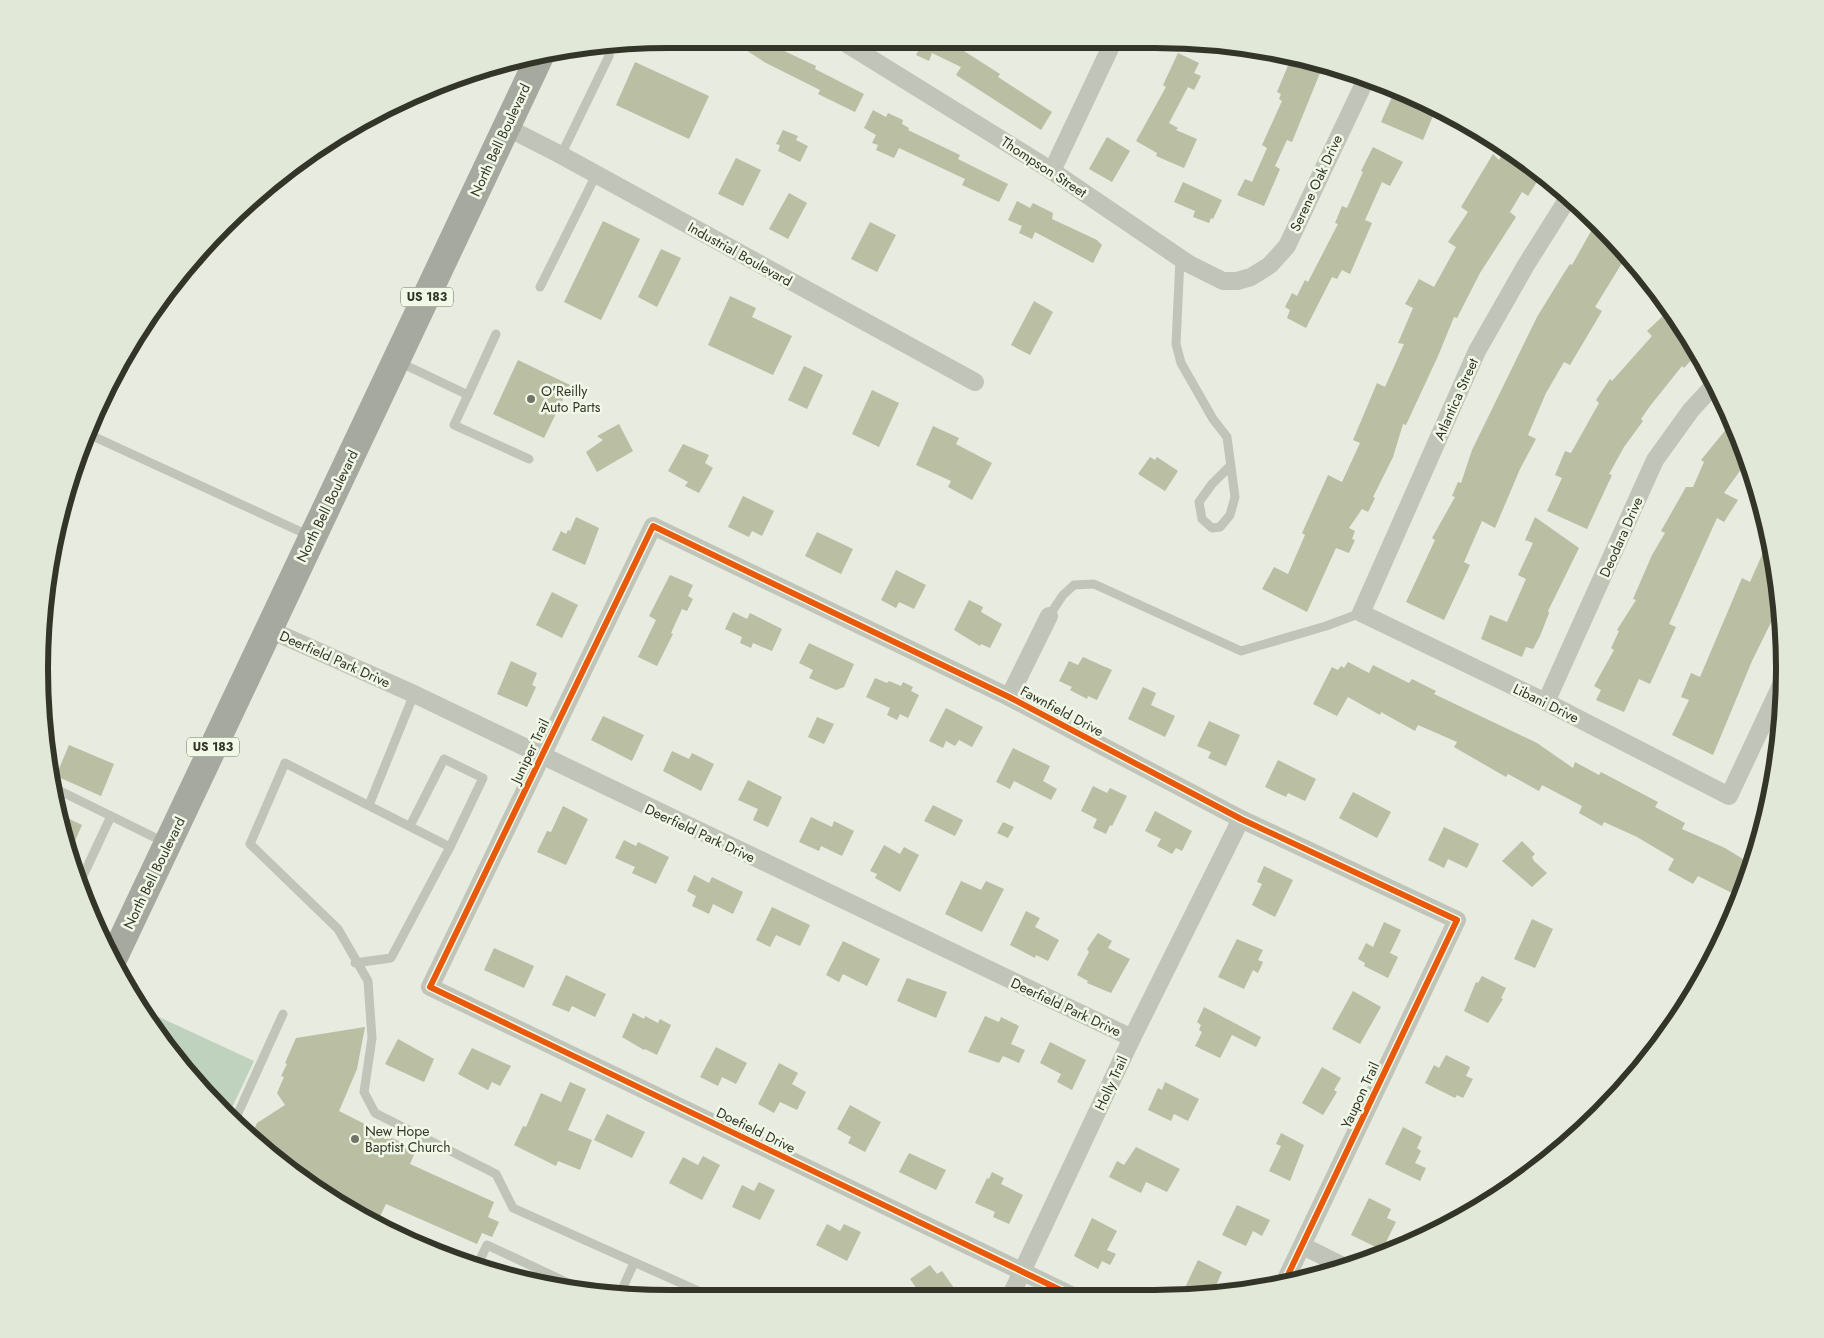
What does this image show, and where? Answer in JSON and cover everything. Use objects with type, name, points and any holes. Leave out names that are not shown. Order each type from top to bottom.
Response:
[{"type":"main road","name":"North Bell Boulevard","points":[[116,952],[537,62]]},
{"type":"street","name":"Thompson Street","points":[[854,48],[1052,170],[1180,258],[1223,280],[1237,281],[1251,277]]},
{"type":"street","points":[[1052,170],[1110,48]]},
{"type":"street","name":"Serene Oak Drive","points":[[1251,277],[1270,265],[1287,246],[1363,83]]},
{"type":"street","name":"Industrial Boulevard","points":[[506,127],[561,155],[974,382]]},
{"type":"street","name":"Atlantica Street","points":[[1361,613],[1477,351],[1526,265],[1565,202]]},
{"type":"street","name":"Deodara Drive","points":[[1546,702],[1655,460],[1691,410],[1710,390]]},
{"type":"street","name":"Fawnfield Drive","points":[[653,526],[1009,697],[1241,819],[1457,920]]},
{"type":"street","name":"Juniper Trail","points":[[430,987],[653,526]]},
{"type":"street","name":"Libani Drive","points":[[1361,613],[1546,702],[1729,796],[1775,696]]},
{"type":"street","points":[[1009,697],[1049,616]]},
{"type":"street","name":"Deerfield Park Drive","points":[[268,629],[414,694],[541,757],[1132,1038]]},
{"type":"street","name":"Holly Trail","points":[[1013,1290],[1132,1038],[1241,819]]},
{"type":"street","name":"Yaupon Trail","points":[[1288,1276],[1457,920]]},
{"type":"street","name":"Doefield Drive","points":[[430,987],[1060,1290]]},
{"type":"street","points":[[1303,1246],[1337,1263]]},
{"type":"lane","points":[[561,155],[609,56],[609,51]]},
{"type":"lane","points":[[540,287],[596,175]]},
{"type":"lane","points":[[1180,258],[1176,344],[1181,363],[1213,420],[1227,438],[1231,465],[1235,497],[1230,515],[1220,527],[1212,528],[1202,519],[1200,502],[1212,484],[1231,465]]},
{"type":"lane","points":[[496,334],[454,425],[529,459]]},
{"type":"lane","points":[[397,361],[468,394]]},
{"type":"lane","points":[[93,436],[312,537]]},
{"type":"lane","points":[[1049,616],[1063,595],[1074,585],[1094,584],[1241,651],[1326,626],[1361,613]]},
{"type":"lane","points":[[369,805],[414,694]]},
{"type":"lane","points":[[355,962],[391,958],[450,847],[483,778],[444,759],[410,826]]},
{"type":"lane","points":[[450,847],[286,763],[250,844],[338,929],[355,962],[368,981],[372,1038],[364,1092],[374,1113],[496,1174],[513,1208],[696,1290]]},
{"type":"lane","points":[[59,791],[169,844]]},
{"type":"lane","points":[[83,876],[111,816]]},
{"type":"lane","points":[[237,1115],[282,1014]]},
{"type":"lane","points":[[479,1261],[487,1245],[565,1282]]},
{"type":"lane","points":[[622,1288],[634,1263]]},
{"type":"green space","points":[[152,1014],[254,1061],[231,1109],[202,1079]]},
{"type":"building","points":[[743,48],[778,48],[816,66],[815,69],[864,94],[855,112],[818,94],[820,90],[766,63]]},
{"type":"building","points":[[920,48],[970,48],[964,51],[1000,74],[998,77],[1052,112],[1041,130],[956,75],[961,67],[932,53],[929,61],[916,55]]},
{"type":"building","points":[[1178,53],[1199,63],[1194,73],[1201,76],[1194,90],[1188,87],[1169,123],[1178,128],[1176,130],[1197,139],[1184,168],[1156,156],[1157,153],[1136,141],[1166,87],[1163,85]]},
{"type":"building","points":[[635,62],[709,96],[689,139],[616,105]]},
{"type":"building","points":[[1289,62],[1321,70],[1292,142],[1287,140],[1275,166],[1280,169],[1264,206],[1237,195],[1245,179],[1252,182],[1267,148],[1262,145],[1282,101],[1279,99],[1281,94],[1277,92]]},
{"type":"building","points":[[1392,97],[1433,116],[1423,140],[1381,122]]},
{"type":"building","points":[[873,110],[886,117],[888,113],[903,120],[902,124],[909,128],[908,130],[960,155],[958,159],[1008,184],[999,202],[962,185],[965,179],[899,148],[894,158],[876,150],[878,145],[872,143],[876,135],[864,128]]},
{"type":"building","points":[[783,130],[798,136],[796,140],[808,146],[800,162],[778,151],[780,145],[776,144]]},
{"type":"building","points":[[1107,137],[1130,151],[1112,182],[1089,169]]},
{"type":"building","points":[[1373,147],[1403,162],[1390,186],[1382,182],[1365,220],[1372,223],[1350,274],[1342,270],[1337,279],[1332,277],[1306,328],[1287,318],[1290,310],[1285,307],[1292,293],[1297,296],[1305,280],[1308,282],[1338,224],[1335,223],[1342,206],[1347,208],[1363,172],[1361,171]]},
{"type":"building","points":[[1493,154],[1499,160],[1503,154],[1538,180],[1528,196],[1522,192],[1510,212],[1516,217],[1480,273],[1457,318],[1454,317],[1406,425],[1403,424],[1393,457],[1373,497],[1375,498],[1368,512],[1362,509],[1349,528],[1355,531],[1352,539],[1355,540],[1349,553],[1336,548],[1307,612],[1262,589],[1274,567],[1288,574],[1305,535],[1302,533],[1328,475],[1342,482],[1360,443],[1353,440],[1377,383],[1385,387],[1404,344],[1398,343],[1413,308],[1405,304],[1419,279],[1434,287],[1456,247],[1448,242],[1468,212],[1461,207]]},
{"type":"building","points":[[736,158],[761,170],[743,206],[718,194]]},
{"type":"building","points":[[1183,182],[1222,200],[1213,219],[1211,218],[1209,223],[1193,217],[1195,211],[1174,202]]},
{"type":"building","points":[[789,193],[807,203],[788,239],[769,229]]},
{"type":"building","points":[[1017,201],[1030,208],[1033,203],[1053,213],[1052,219],[1097,240],[1102,245],[1093,263],[1035,232],[1032,239],[1019,233],[1022,226],[1008,220]]},
{"type":"building","points":[[603,221],[640,239],[601,320],[564,302]]},
{"type":"building","points":[[870,222],[896,235],[877,272],[851,259]]},
{"type":"building","points":[[1592,229],[1623,261],[1595,307],[1602,311],[1570,365],[1564,362],[1546,393],[1528,435],[1536,439],[1520,469],[1495,528],[1482,521],[1464,562],[1470,565],[1444,620],[1406,602],[1435,540],[1432,538],[1455,497],[1452,496],[1458,482],[1461,483],[1472,450],[1537,317],[1570,264],[1572,265]]},
{"type":"building","points":[[661,249],[681,258],[657,307],[638,297]]},
{"type":"building","points":[[730,296],[756,308],[752,317],[792,336],[773,375],[708,345]]},
{"type":"building","points":[[1034,301],[1053,312],[1030,355],[1011,345]]},
{"type":"building","points":[[1665,314],[1693,358],[1684,368],[1682,366],[1641,419],[1643,421],[1624,447],[1609,474],[1612,475],[1587,529],[1547,511],[1562,478],[1555,475],[1565,451],[1571,453],[1599,403],[1596,400],[1610,379],[1612,381],[1652,336],[1647,331]]},
{"type":"building","name":"O'Reilly Auto Parts","points":[[518,360],[570,385],[544,438],[493,414]]},
{"type":"building","points":[[804,366],[823,375],[807,409],[788,400]]},
{"type":"building","points":[[872,390],[899,403],[879,447],[852,434]]},
{"type":"building","points":[[619,424],[633,451],[597,472],[586,452],[603,440],[597,436]]},
{"type":"building","points":[[933,426],[959,438],[956,444],[992,463],[972,500],[948,487],[951,481],[916,465]]},
{"type":"building","points":[[1727,428],[1743,467],[1724,493],[1738,500],[1724,522],[1717,518],[1669,624],[1676,627],[1650,684],[1639,679],[1624,712],[1596,700],[1601,690],[1594,686],[1614,650],[1611,648],[1619,631],[1617,630],[1636,600],[1633,599],[1652,555],[1665,533],[1661,531],[1686,487],[1693,487],[1704,462],[1701,460]]},
{"type":"building","points":[[683,444],[709,455],[705,463],[713,468],[699,493],[685,486],[688,482],[668,471]]},
{"type":"building","points":[[1150,457],[1155,460],[1157,457],[1178,471],[1165,491],[1138,474]]},
{"type":"building","points":[[743,496],[774,511],[762,536],[752,531],[749,537],[728,527]]},
{"type":"building","points":[[576,517],[599,528],[585,565],[552,550],[561,531],[566,534],[568,530],[570,531]]},
{"type":"building","points":[[1535,517],[1579,548],[1548,611],[1549,613],[1540,636],[1533,649],[1526,647],[1522,657],[1481,639],[1490,615],[1507,622],[1526,579],[1518,575],[1533,543],[1525,540]]},
{"type":"building","points":[[817,532],[853,549],[841,574],[805,556]]},
{"type":"building","points":[[1765,548],[1774,617],[1752,661],[1713,755],[1672,735],[1689,700],[1681,697],[1691,673],[1700,677],[1742,578],[1750,582]]},
{"type":"building","points":[[896,570],[926,585],[914,609],[899,602],[896,608],[881,600]]},
{"type":"building","points":[[670,575],[693,585],[688,596],[693,599],[687,611],[682,609],[671,633],[673,634],[657,666],[638,657],[656,620],[649,616]]},
{"type":"building","points":[[552,592],[578,605],[562,638],[536,625]]},
{"type":"building","points":[[969,600],[983,607],[981,612],[1002,624],[990,648],[981,644],[980,646],[954,630]]},
{"type":"building","points":[[733,612],[747,619],[750,613],[782,629],[772,651],[753,643],[751,648],[740,643],[742,637],[725,629]]},
{"type":"building","points":[[809,643],[854,664],[844,687],[836,690],[809,678],[813,670],[799,663]]},
{"type":"building","points":[[1083,657],[1112,670],[1097,700],[1088,696],[1087,699],[1070,690],[1072,687],[1059,681],[1069,661],[1078,665]]},
{"type":"building","points":[[511,661],[537,673],[532,685],[536,687],[527,707],[497,694]]},
{"type":"building","points":[[1348,662],[1369,673],[1373,665],[1409,683],[1412,679],[1436,691],[1434,694],[1537,743],[1573,768],[1575,762],[1599,775],[1601,772],[1658,802],[1655,807],[1685,823],[1682,829],[1725,848],[1746,861],[1734,894],[1698,876],[1693,884],[1668,870],[1674,859],[1637,837],[1604,822],[1602,826],[1579,813],[1582,806],[1542,785],[1539,791],[1508,774],[1506,777],[1454,747],[1457,742],[1418,725],[1415,731],[1381,712],[1380,715],[1348,697],[1337,716],[1313,704],[1332,667],[1338,670],[1341,666],[1344,668]]},
{"type":"building","points":[[875,678],[901,686],[903,682],[913,687],[911,691],[919,695],[908,718],[900,714],[897,720],[887,715],[890,708],[866,697]]},
{"type":"building","points":[[1143,687],[1156,693],[1151,705],[1175,716],[1165,737],[1128,719]]},
{"type":"building","points":[[946,708],[983,727],[972,747],[959,740],[955,746],[946,741],[943,748],[929,741]]},
{"type":"building","points":[[603,716],[644,735],[632,761],[591,740]]},
{"type":"building","points":[[817,717],[834,724],[824,744],[808,737]]},
{"type":"building","points":[[1209,721],[1240,735],[1226,766],[1208,758],[1211,752],[1197,746]]},
{"type":"building","points":[[69,745],[114,764],[101,796],[57,776]]},
{"type":"building","points":[[1013,748],[1050,766],[1043,781],[1057,789],[1051,800],[1014,781],[1010,789],[996,782]]},
{"type":"building","points":[[672,751],[689,759],[692,753],[714,764],[701,791],[663,771]]},
{"type":"building","points":[[1278,760],[1316,779],[1305,801],[1288,793],[1286,797],[1265,787]]},
{"type":"building","points":[[748,780],[782,797],[768,827],[753,820],[758,809],[738,800]]},
{"type":"building","points":[[1093,786],[1107,793],[1110,788],[1127,796],[1106,834],[1093,828],[1097,819],[1081,811]]},
{"type":"building","points":[[1353,792],[1391,812],[1377,838],[1339,818]]},
{"type":"building","points":[[933,805],[963,820],[955,836],[924,821]]},
{"type":"building","points":[[563,806],[588,819],[566,865],[537,852],[547,831],[551,832]]},
{"type":"building","points":[[1155,811],[1192,831],[1182,851],[1176,848],[1172,854],[1157,846],[1161,839],[1145,831]]},
{"type":"building","points":[[66,817],[82,825],[73,845]]},
{"type":"building","points":[[811,817],[832,827],[834,821],[854,831],[842,856],[821,846],[819,851],[799,842]]},
{"type":"building","points":[[1003,822],[1014,827],[1008,838],[997,833]]},
{"type":"building","points":[[1444,827],[1479,844],[1467,868],[1448,859],[1444,868],[1428,860]]},
{"type":"building","points":[[624,840],[636,846],[638,842],[669,857],[656,884],[632,873],[635,867],[615,858]]},
{"type":"building","points":[[1522,841],[1535,854],[1532,857],[1534,861],[1547,873],[1532,887],[1502,861]]},
{"type":"building","points":[[884,845],[900,854],[904,847],[919,855],[900,892],[875,878],[877,874],[870,871]]},
{"type":"building","points":[[1264,866],[1293,880],[1275,917],[1252,905],[1262,884],[1257,882]]},
{"type":"building","points":[[694,875],[709,883],[712,877],[743,892],[733,914],[713,904],[709,914],[692,906],[696,896],[687,891]]},
{"type":"building","points":[[961,881],[981,890],[986,881],[1004,889],[982,932],[945,914]]},
{"type":"building","points":[[772,907],[810,925],[800,946],[776,935],[770,947],[756,940]]},
{"type":"building","points":[[1026,911],[1040,918],[1035,927],[1059,940],[1048,961],[1036,955],[1035,958],[1010,945]]},
{"type":"building","points":[[1532,919],[1553,929],[1535,968],[1514,959]]},
{"type":"building","points":[[1384,922],[1401,930],[1390,953],[1398,957],[1388,978],[1364,966],[1365,963],[1358,959],[1366,943],[1373,947]]},
{"type":"building","points":[[1098,933],[1112,941],[1108,948],[1130,959],[1111,993],[1087,983],[1088,981],[1077,975],[1089,952],[1087,949]]},
{"type":"building","points":[[1237,939],[1263,950],[1258,960],[1263,962],[1258,973],[1253,970],[1244,989],[1218,977]]},
{"type":"building","points":[[843,941],[880,959],[867,986],[843,974],[839,982],[826,975]]},
{"type":"building","points":[[494,948],[534,966],[524,988],[484,970]]},
{"type":"building","points":[[566,975],[606,994],[595,1017],[572,1006],[569,1012],[552,1005]]},
{"type":"building","points":[[1482,976],[1506,988],[1501,998],[1503,999],[1488,1023],[1464,1011],[1476,982],[1478,983]]},
{"type":"building","points":[[907,978],[947,992],[936,1018],[897,1001]]},
{"type":"building","points":[[1353,991],[1381,1007],[1360,1044],[1332,1029]]},
{"type":"building","points":[[1204,1007],[1261,1037],[1256,1047],[1232,1035],[1220,1058],[1195,1046],[1202,1032],[1199,1030],[1201,1025],[1197,1022]]},
{"type":"building","points":[[633,1013],[644,1019],[645,1016],[658,1023],[660,1019],[671,1025],[657,1055],[622,1037]]},
{"type":"building","points":[[985,1016],[999,1022],[1001,1017],[1019,1026],[1011,1044],[1025,1050],[1019,1063],[1003,1056],[999,1063],[968,1052]]},
{"type":"building","name":"New Hope Baptist Church","points":[[365,1027],[357,1069],[339,1111],[416,1150],[410,1164],[494,1202],[488,1217],[499,1222],[492,1237],[482,1233],[477,1244],[386,1204],[379,1218],[324,1186],[291,1162],[253,1130],[257,1123],[285,1105],[277,1093],[284,1077],[281,1076],[287,1064],[285,1063],[296,1038]]},
{"type":"building","points":[[398,1039],[434,1059],[424,1082],[385,1064]]},
{"type":"building","points":[[1050,1042],[1086,1060],[1072,1090],[1057,1082],[1061,1074],[1040,1063]]},
{"type":"building","points":[[716,1047],[747,1063],[736,1084],[722,1077],[718,1086],[700,1077]]},
{"type":"building","points":[[472,1048],[511,1066],[500,1086],[492,1082],[488,1090],[458,1074]]},
{"type":"building","points":[[1446,1055],[1470,1067],[1466,1076],[1473,1079],[1463,1098],[1457,1095],[1455,1098],[1425,1083],[1434,1065],[1439,1068]]},
{"type":"building","points":[[779,1063],[798,1073],[792,1084],[806,1092],[797,1110],[780,1102],[774,1113],[758,1104]]},
{"type":"building","points":[[1322,1067],[1341,1078],[1334,1090],[1337,1092],[1323,1115],[1302,1103]]},
{"type":"building","points":[[570,1082],[586,1089],[568,1130],[592,1140],[580,1170],[558,1161],[556,1166],[514,1145],[523,1126],[526,1127],[541,1093],[561,1102]]},
{"type":"building","points":[[1165,1082],[1199,1099],[1188,1121],[1174,1114],[1171,1121],[1148,1110],[1158,1088],[1162,1090]]},
{"type":"building","points":[[850,1105],[881,1122],[865,1152],[848,1143],[851,1137],[837,1129]]},
{"type":"building","points":[[607,1114],[645,1132],[632,1158],[594,1140]]},
{"type":"building","points":[[1403,1127],[1422,1137],[1417,1148],[1421,1151],[1415,1163],[1426,1168],[1420,1181],[1385,1164]]},
{"type":"building","points":[[1281,1133],[1304,1145],[1290,1181],[1269,1171],[1281,1146],[1276,1144]]},
{"type":"building","points":[[1136,1147],[1180,1169],[1167,1192],[1146,1182],[1141,1193],[1109,1177],[1117,1161],[1124,1165]]},
{"type":"building","points":[[909,1153],[946,1170],[936,1190],[899,1172]]},
{"type":"building","points":[[703,1156],[720,1165],[702,1200],[669,1183],[683,1157],[698,1165]]},
{"type":"building","points":[[992,1172],[1004,1178],[1001,1184],[1023,1195],[1009,1224],[993,1217],[995,1212],[975,1203]]},
{"type":"building","points":[[759,1182],[775,1190],[760,1220],[732,1207],[742,1185],[754,1191]]},
{"type":"building","points":[[1369,1198],[1391,1209],[1387,1218],[1396,1222],[1384,1247],[1379,1249],[1351,1235]]},
{"type":"building","points":[[1237,1205],[1270,1220],[1262,1236],[1253,1231],[1246,1246],[1222,1235]]},
{"type":"building","points":[[1092,1218],[1117,1231],[1107,1250],[1116,1254],[1110,1265],[1102,1261],[1098,1269],[1074,1256]]},
{"type":"building","points":[[827,1224],[840,1231],[844,1224],[861,1232],[847,1261],[816,1245]]},
{"type":"building","points":[[1198,1260],[1222,1272],[1215,1287],[1184,1289]]},
{"type":"building","points":[[930,1265],[937,1274],[942,1271],[954,1288],[952,1290],[916,1290],[917,1289],[910,1279]]},
{"type":"cycle path","points":[[1061,1290],[430,987],[653,526],[1009,697],[1241,819],[1457,920],[1287,1276]]},
{"type":"place","name":"O'Reilly Auto Parts","points":[[531,399]]},
{"type":"place","name":"New Hope Baptist Church","points":[[355,1139]]}]
